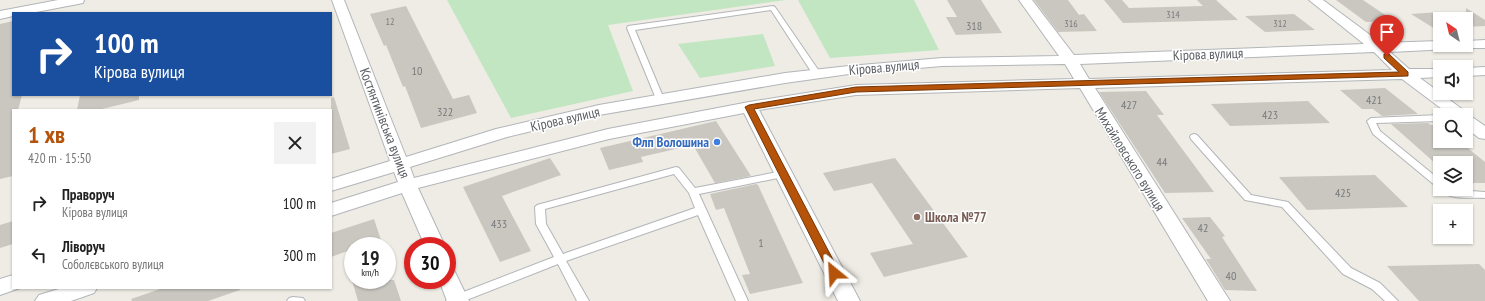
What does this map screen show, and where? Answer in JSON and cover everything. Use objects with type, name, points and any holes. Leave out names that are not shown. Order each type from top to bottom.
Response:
[{"type":"street","points":[[16,12],[78,0]]},
{"type":"street","name":"Костянтинівська вулиця","points":[[338,0],[408,185],[431,237]]},
{"type":"street","name":"Михайловського вулиця","points":[[1025,0],[1070,60],[1219,301]]},
{"type":"street","points":[[1315,0],[1377,47],[1406,74],[1451,108]]},
{"type":"street","points":[[0,15],[12,13]]},
{"type":"street","points":[[1473,44],[1485,44]]},
{"type":"street","name":"Кірова вулиця","points":[[332,185],[502,133],[599,110],[777,79],[942,62],[1070,60],[1433,45]]},
{"type":"street","points":[[1473,72],[1485,71]]},
{"type":"street","name":"Кірова вулиця","points":[[332,210],[408,185],[608,134],[749,107],[856,90],[1433,73]]},
{"type":"street","points":[[749,107],[849,301]]},
{"type":"street","points":[[1473,125],[1485,134]]},
{"type":"street","points":[[0,287],[12,283]]},
{"type":"street","points":[[46,301],[84,289]]},
{"type":"street","points":[[452,289],[456,300]]},
{"type":"lane","points":[[660,99],[631,28],[773,8],[817,74]]},
{"type":"lane","points":[[1433,118],[1371,122],[1376,132],[1433,179]]},
{"type":"lane","points":[[1194,137],[1248,198],[1284,204],[1347,271],[1376,286],[1392,301]]},
{"type":"lane","points":[[583,301],[541,224],[540,207],[676,170],[693,192],[742,301]]},
{"type":"lane","points":[[693,192],[783,174]]},
{"type":"lane","points":[[1473,194],[1485,195]]},
{"type":"lane","points":[[456,300],[560,259],[701,210]]},
{"type":"lane","points":[[293,301],[299,301]]},
{"type":"green space","points":[[447,0],[786,0],[608,25],[633,91],[511,118]]},
{"type":"green space","points":[[798,0],[914,0],[939,50],[830,58]]},
{"type":"green space","points":[[763,34],[775,66],[700,78],[678,44]]},
{"type":"building","points":[[947,0],[981,0],[1002,33],[956,35],[946,17],[957,17]]},
{"type":"building","points":[[1034,0],[1068,0],[1079,15],[1084,14],[1097,31],[1058,32]]},
{"type":"building","points":[[1104,0],[1122,0],[1129,8],[1203,6],[1197,0],[1216,0],[1238,20],[1123,23]]},
{"type":"building","points":[[1336,0],[1363,0],[1394,21],[1366,22]]},
{"type":"building","points":[[406,6],[453,99],[469,95],[477,113],[421,128],[405,86],[403,87],[386,45],[384,46],[370,14]]},
{"type":"building","points":[[1466,8],[1472,12],[1466,12]]},
{"type":"building","points":[[1433,12],[1433,28],[1411,14]]},
{"type":"building","points":[[1473,12],[1485,20],[1485,26],[1473,27]]},
{"type":"building","points":[[1294,14],[1315,30],[1265,32],[1245,16]]},
{"type":"building","points":[[12,21],[12,96],[22,96],[18,109],[12,109],[12,176],[0,179],[0,24]]},
{"type":"building","points":[[1385,88],[1418,114],[1382,116],[1373,109],[1362,109],[1340,90]]},
{"type":"building","points":[[1146,91],[1164,115],[1157,115],[1214,192],[1165,193],[1099,92]]},
{"type":"building","points":[[80,96],[139,96],[139,100],[102,109],[77,109]]},
{"type":"building","points":[[334,97],[350,149],[332,154],[332,109],[331,98]]},
{"type":"building","points":[[1308,101],[1330,123],[1230,126],[1211,104]]},
{"type":"building","points":[[716,121],[751,176],[715,183],[693,145],[641,157],[643,162],[609,170],[600,148]]},
{"type":"building","points":[[1428,123],[1433,125],[1433,148],[1468,148],[1485,162],[1485,183],[1473,183],[1473,156],[1433,156],[1433,161],[1391,124]]},
{"type":"building","points":[[550,158],[561,175],[502,196],[531,251],[500,262],[463,187]]},
{"type":"building","name":"Школа №77","points":[[895,158],[968,257],[884,277],[870,253],[913,244],[872,183],[834,191],[823,173]]},
{"type":"building","points":[[1375,175],[1408,207],[1307,210],[1279,177]]},
{"type":"building","points":[[756,184],[758,185],[803,283],[750,294],[742,275],[750,274],[724,208],[716,210],[710,194]]},
{"type":"building","points":[[1210,217],[1225,236],[1222,237],[1257,291],[1225,290],[1206,259],[1211,259],[1182,218]]},
{"type":"building","points":[[374,219],[380,237],[344,237],[344,252],[332,257],[332,233]]},
{"type":"building","points":[[12,221],[12,244],[0,248],[0,225]]},
{"type":"building","points":[[1479,264],[1485,270],[1485,301],[1419,301],[1387,266]]},
{"type":"building","points":[[396,286],[401,301],[358,301],[355,289],[396,289]]},
{"type":"building","points":[[160,289],[240,290],[208,301],[132,301],[131,299]]},
{"type":"place","name":"Флп Волошина","points":[[717,142]]},
{"type":"place","name":"Школа №77","points":[[917,217]]},
{"type":"route","points":[[834,273],[749,107],[856,90],[1406,74],[1387,56]]}]
